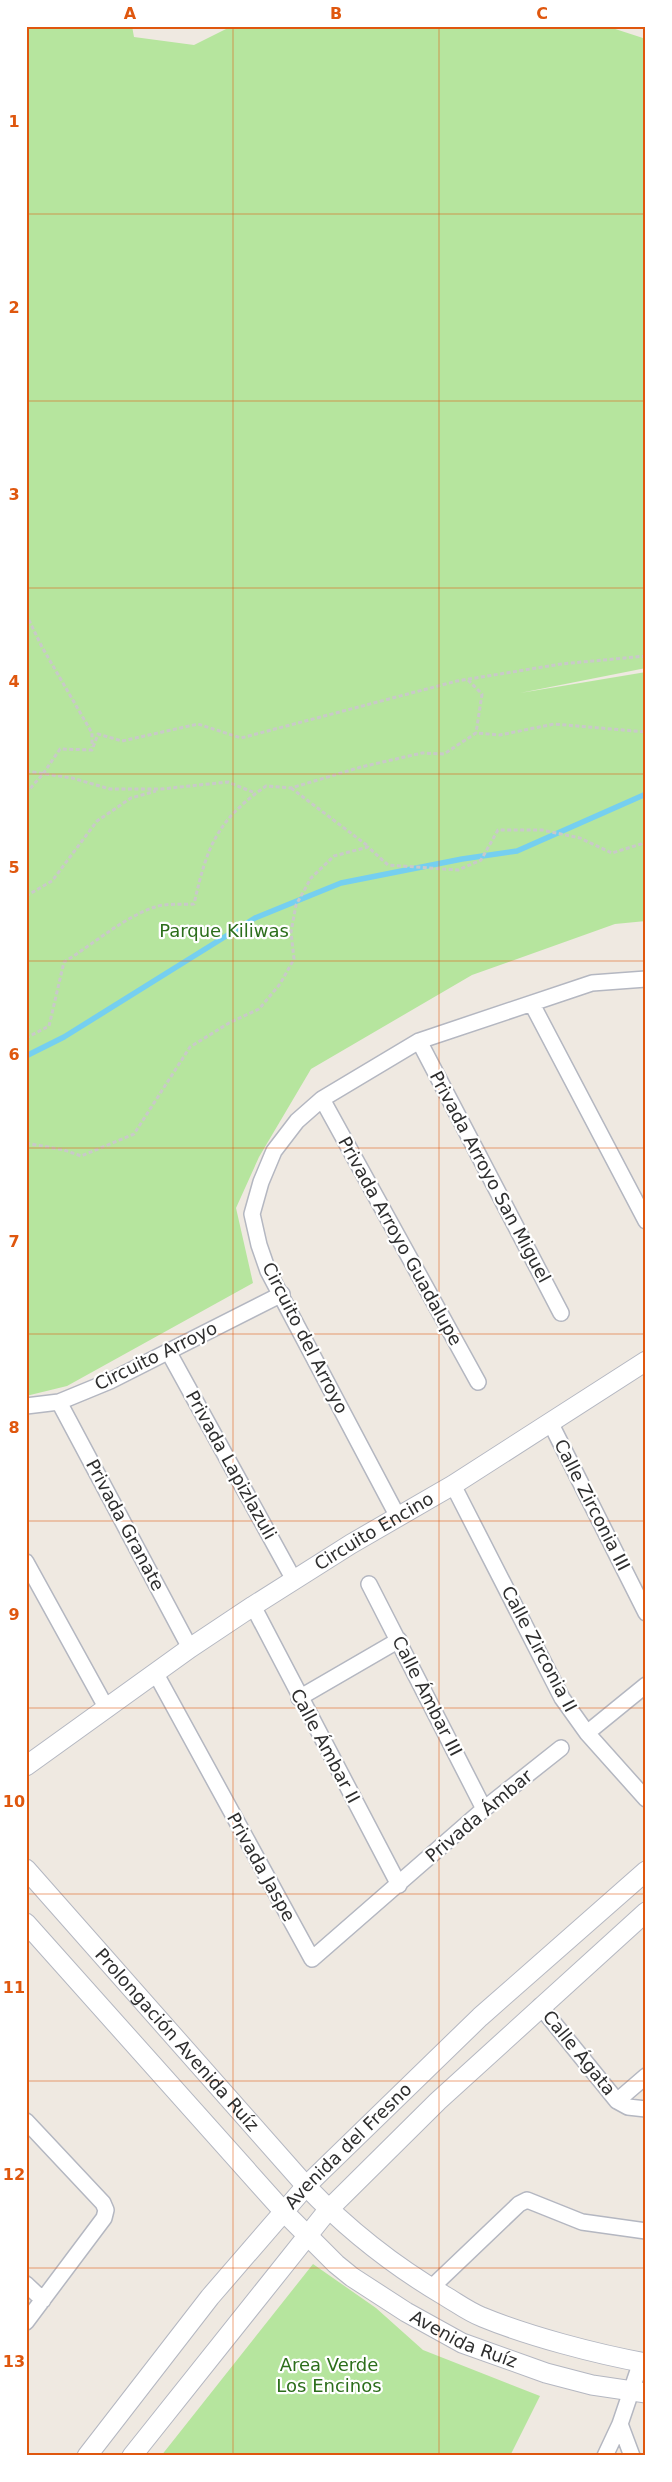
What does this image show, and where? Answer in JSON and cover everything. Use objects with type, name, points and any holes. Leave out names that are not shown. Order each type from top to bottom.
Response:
[{"type":"street","name":"Circuito del Arroyo","points":[[398,1517],[282,1294],[268,1271],[259,1245],[252,1214],[261,1182],[274,1150],[297,1121],[322,1099],[419,1041],[592,983],[645,981]]},
{"type":"street","points":[[532,1004],[646,1221]]},
{"type":"street","name":"Privada Arroyo San Miguel","points":[[419,1041],[561,1313]]},
{"type":"street","name":"Privada Arroyo Guadalupe","points":[[322,1099],[478,1382]]},
{"type":"street","name":"Circuito Arroyo","points":[[26,1406],[59,1402],[110,1381],[282,1294]]},
{"type":"street","name":"Privada Lapizlazuli","points":[[168,1351],[294,1580]]},
{"type":"street","name":"Circuito Encino","points":[[26,1766],[190,1648],[253,1606],[453,1485],[644,1366]]},
{"type":"street","name":"Privada Granate","points":[[59,1402],[190,1648]]},
{"type":"street","name":"Calle Zirconia III","points":[[551,1424],[646,1613]]},
{"type":"street","name":"Calle Zirconia II","points":[[453,1485],[562,1698],[587,1733],[646,1799]]},
{"type":"street","points":[[26,1562],[107,1709]]},
{"type":"street","name":"Calle Ámbar III","points":[[369,1584],[484,1809]]},
{"type":"street","name":"Calle Ámbar II","points":[[253,1606],[299,1698],[399,1885]]},
{"type":"street","points":[[299,1698],[398,1640]]},
{"type":"street","name":"Privada Jaspe","points":[[156,1674],[312,1959],[399,1885]]},
{"type":"street","points":[[587,1733],[646,1685]]},
{"type":"street","name":"Privada Ámbar","points":[[399,1885],[484,1809],[561,1748]]},
{"type":"street","name":"Prolongación Avenida Ruíz","points":[[26,1869],[328,2210]]},
{"type":"street","name":"Avenida del Fresno","points":[[87,2456],[210,2297],[306,2186],[480,2017],[646,1871]]},
{"type":"street","name":"Avenida del Fresno","points":[[132,2456],[328,2210],[438,2101],[540,2006],[646,1912]]},
{"type":"street","name":"Prolongación Avenida Ruíz","points":[[26,1923],[284,2212],[307,2235]]},
{"type":"street","name":"Calle Ágata","points":[[540,2006],[617,2101],[628,2107],[646,2110]]},
{"type":"street","points":[[617,2101],[646,2076]]},
{"type":"street","points":[[26,2121],[103,2203],[106,2210],[104,2218],[26,2322]]},
{"type":"street","points":[[431,2288],[518,2204],[527,2200],[534,2201],[582,2222],[646,2231]]},
{"type":"street","name":"Avenida Ruíz","points":[[328,2210],[372,2247],[431,2288],[480,2316],[514,2329],[644,2363]]},
{"type":"street","name":"Avenida Ruíz","points":[[307,2235],[352,2277],[406,2312],[462,2343],[546,2373],[592,2385],[639,2392]]},
{"type":"street","points":[[26,2284],[43,2300]]},
{"type":"street","points":[[605,2456],[620,2424],[639,2392],[644,2363]]},
{"type":"street","points":[[620,2424],[632,2456]]},
{"type":"path","points":[[26,614],[42,647],[92,732],[92,750]]},
{"type":"path","points":[[92,750],[98,734],[122,741],[198,724],[241,738],[467,680],[561,664],[646,656]]},
{"type":"path","points":[[467,680],[482,694],[476,733]]},
{"type":"path","points":[[26,1038],[49,1026],[64,962],[96,943],[125,921],[157,906],[194,904],[204,861],[216,836],[236,808],[266,786],[291,788],[361,767],[422,753],[444,754],[476,733],[500,735],[554,724],[646,732]]},
{"type":"path","points":[[26,793],[43,774],[60,748],[92,750]]},
{"type":"path","points":[[26,771],[72,778],[110,789],[161,789],[228,782],[255,793]]},
{"type":"path","points":[[291,788],[368,847],[388,865],[458,870],[481,860],[498,830],[542,830],[580,838],[612,853],[646,840]]},
{"type":"path","points":[[26,896],[52,881],[97,821],[131,798],[161,789]]},
{"type":"path","points":[[26,1143],[64,1150],[81,1156],[134,1134],[190,1048],[229,1024],[259,1009],[280,984],[294,959],[290,932],[296,905],[311,878],[334,856],[368,847]]},
{"type":"green space","name":"Parque Kiliwas","points":[[26,26],[132,26],[134,37],[194,45],[232,26],[606,26],[646,39],[646,668],[520,693],[646,672],[646,921],[615,924],[472,975],[311,1069],[259,1157],[236,1208],[253,1283],[67,1386],[26,1396]]},
{"type":"green space","name":"Area Verde Los Encinos","points":[[313,2264],[376,2308],[423,2350],[540,2396],[510,2456],[161,2456]]},
{"type":"waterway","points":[[26,1056],[64,1037],[255,918],[341,883],[462,859],[517,851],[646,794]]}]
